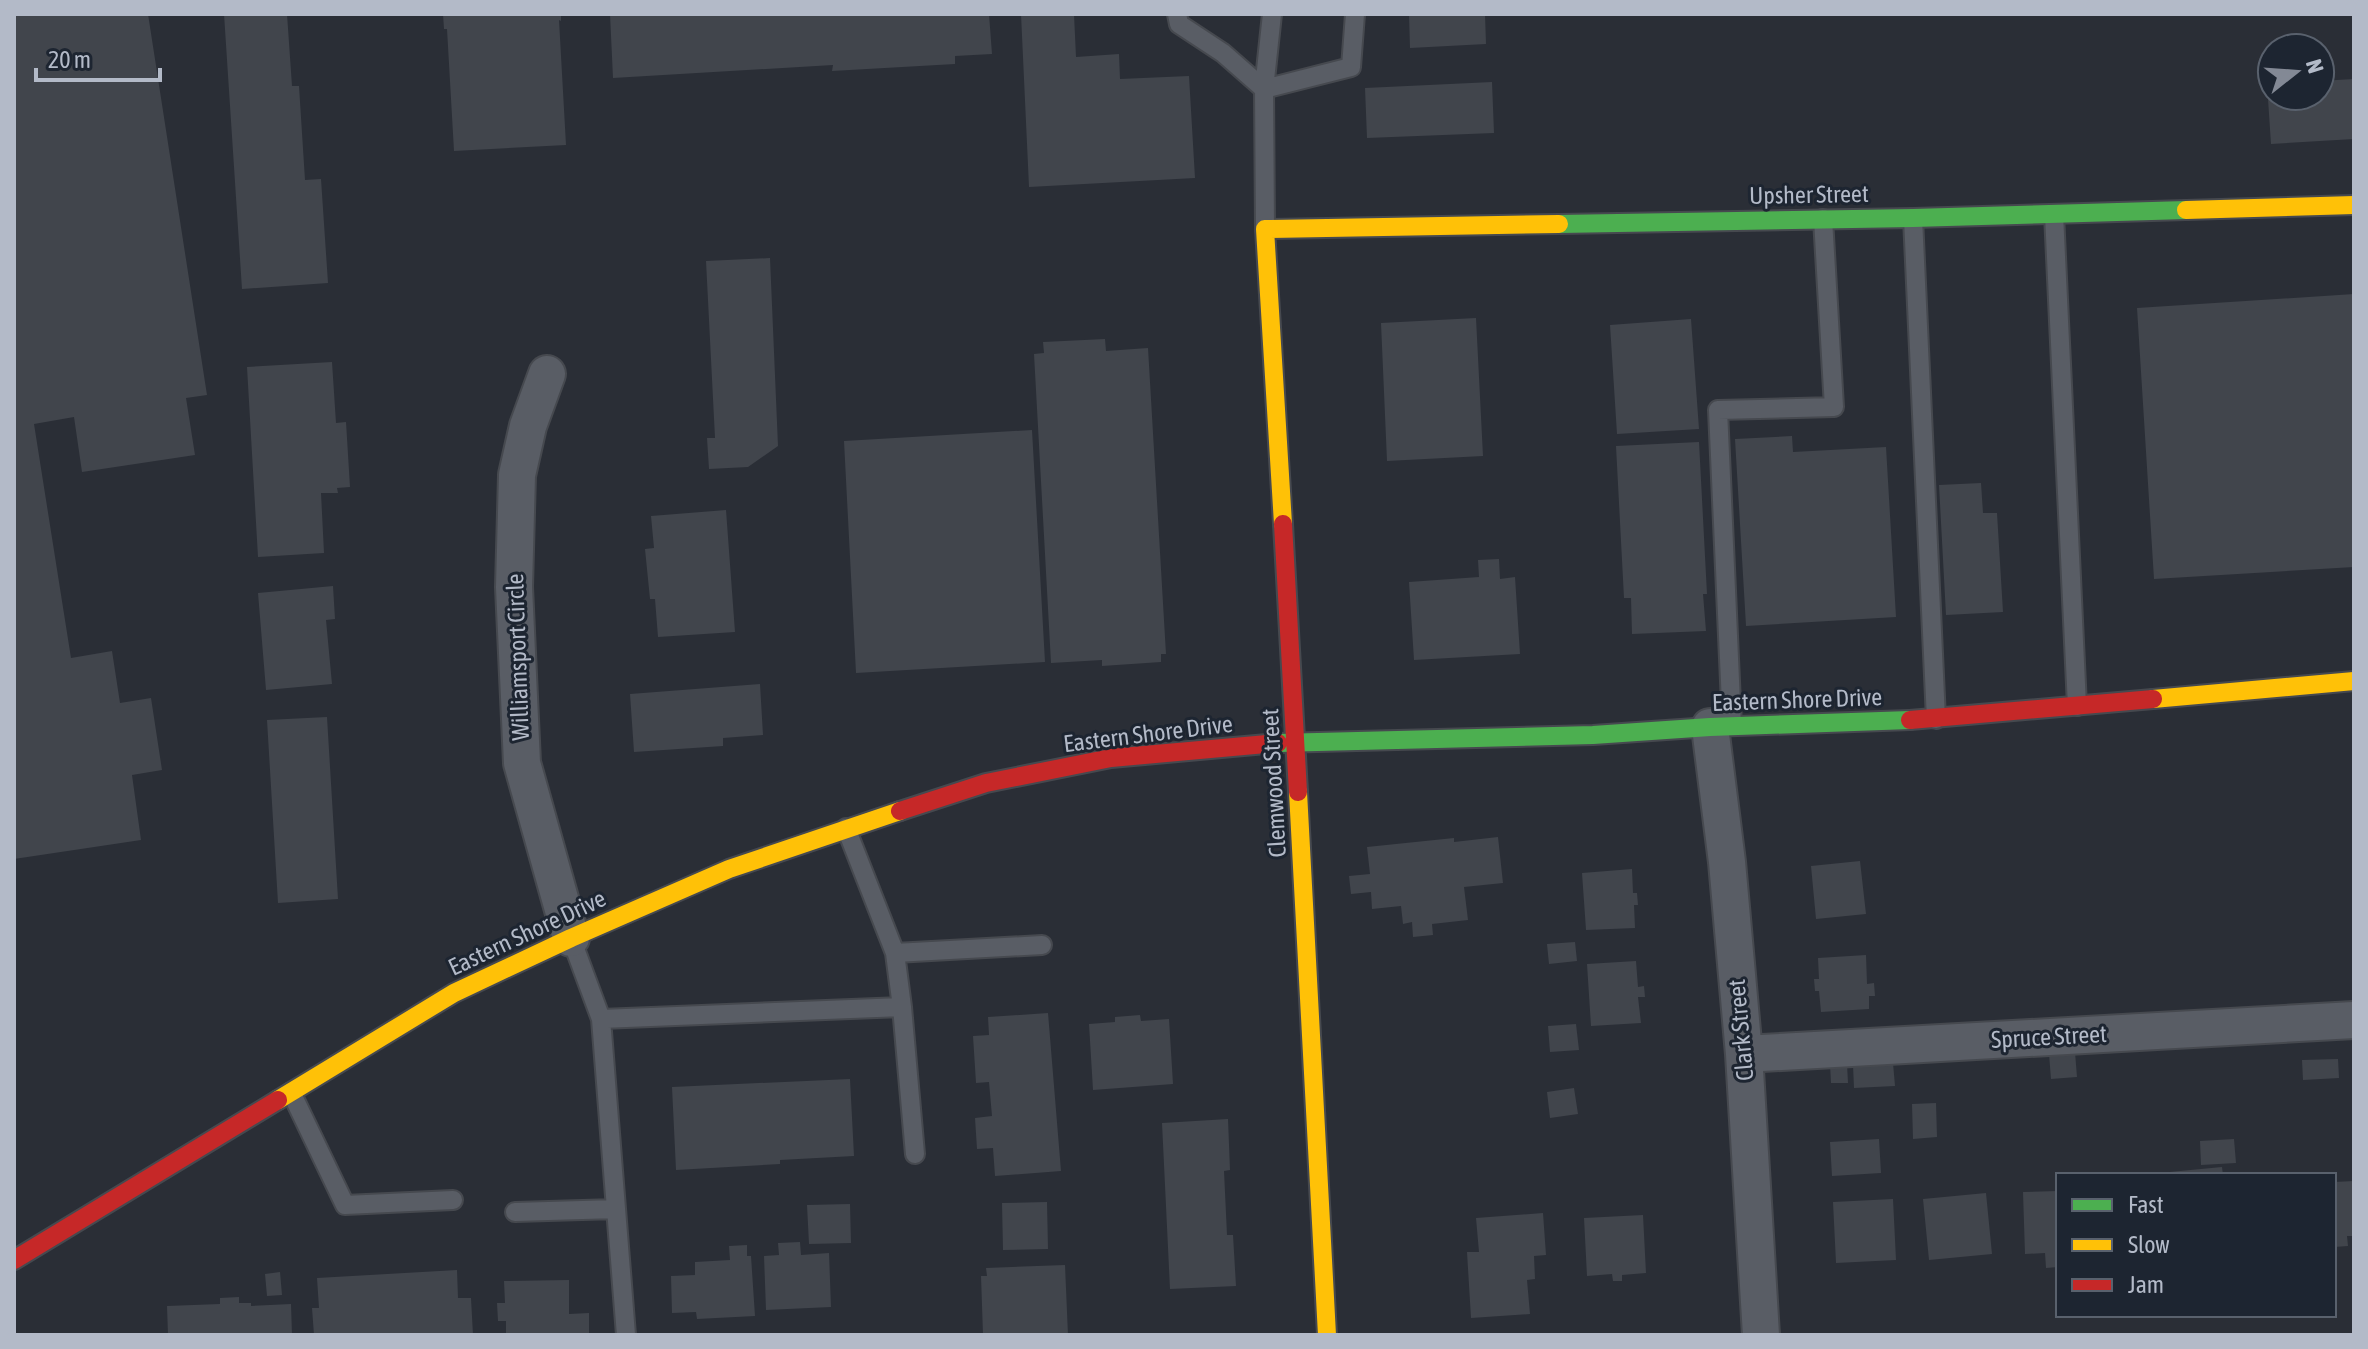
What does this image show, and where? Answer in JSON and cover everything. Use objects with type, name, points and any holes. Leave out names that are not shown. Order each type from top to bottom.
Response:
[{"type":"street","name":"Upsher Street","points":[[1265,229],[1913,218],[2354,205]]},
{"type":"street","name":"Clemwood Street","points":[[1265,229],[1327,1335]]},
{"type":"street","name":"Williamsport Circle","points":[[547,374],[528,426],[517,475],[514,601],[522,763],[571,938]]},
{"type":"street","name":"Eastern Shore Drive","points":[[14,1260],[454,993],[729,869],[986,783],[1111,758],[1295,742],[1593,735],[1721,726],[1936,719],[2354,681]]},
{"type":"street","name":"Clark Street","points":[[1721,726],[1727,862],[1744,1054],[1761,1335]]},
{"type":"street","name":"Spruce Street","points":[[1744,1054],[2354,1020]]},
{"type":"lane","points":[[1177,14],[1179,24],[1223,53],[1264,89]]},
{"type":"lane","points":[[1265,229],[1264,89],[1272,14]]},
{"type":"lane","points":[[1264,89],[1351,67],[1355,14]]},
{"type":"lane","points":[[2054,214],[2077,706]]},
{"type":"lane","points":[[1913,218],[1936,719]]},
{"type":"lane","points":[[1721,726],[1718,410],[1834,407],[1823,219]]},
{"type":"lane","points":[[846,828],[895,953],[915,1154]]},
{"type":"lane","points":[[571,938],[601,1019],[626,1335]]},
{"type":"lane","points":[[895,953],[1042,945]]},
{"type":"lane","points":[[601,1019],[902,1007]]},
{"type":"lane","points":[[291,1092],[345,1205],[453,1200]]},
{"type":"lane","points":[[515,1212],[616,1209]]},
{"type":"building","points":[[14,14],[148,14],[207,395],[186,398],[195,455],[82,472],[74,417],[34,424],[71,658],[112,651],[120,703],[151,698],[162,770],[132,775],[141,840],[14,859]]},
{"type":"building","points":[[224,14],[287,14],[292,86],[299,86],[305,180],[321,179],[328,283],[242,289]]},
{"type":"building","points":[[443,14],[561,14],[566,145],[454,151],[447,29],[444,29]]},
{"type":"building","points":[[610,14],[989,14],[992,54],[955,56],[955,64],[832,71],[833,65],[613,78]]},
{"type":"building","points":[[1021,14],[1074,14],[1076,57],[1119,54],[1120,79],[1189,76],[1195,178],[1029,187]]},
{"type":"building","points":[[1409,14],[1485,14],[1486,44],[1410,48]]},
{"type":"building","points":[[2354,79],[2354,139],[2271,144],[2269,112],[2336,112],[2336,80]]},
{"type":"building","points":[[1492,82],[1494,133],[1367,138],[1365,88]]},
{"type":"building","points":[[770,258],[778,446],[748,467],[709,469],[707,438],[715,438],[706,261]]},
{"type":"building","points":[[2354,294],[2354,567],[2154,579],[2137,308]]},
{"type":"building","points":[[1476,318],[1483,456],[1387,461],[1381,323]]},
{"type":"building","points":[[1691,319],[1699,429],[1617,434],[1610,325]]},
{"type":"building","points":[[1105,339],[1106,351],[1148,348],[1166,654],[1161,654],[1161,662],[1102,666],[1102,660],[1051,663],[1034,354],[1044,353],[1043,342]]},
{"type":"building","points":[[332,362],[336,423],[346,422],[350,487],[337,488],[338,493],[321,493],[324,553],[258,557],[247,367]]},
{"type":"building","points":[[1032,430],[1045,662],[856,673],[844,441]]},
{"type":"building","points":[[1792,436],[1793,452],[1886,447],[1896,617],[1746,626],[1735,439]]},
{"type":"building","points":[[1699,442],[1706,631],[1632,634],[1631,598],[1624,598],[1616,446]]},
{"type":"building","points":[[1981,483],[1983,513],[1997,513],[2003,612],[1946,615],[1939,485]]},
{"type":"building","points":[[726,510],[735,632],[658,637],[655,599],[650,599],[645,549],[654,548],[651,516]]},
{"type":"building","points":[[1499,559],[1500,579],[1515,577],[1520,654],[1414,660],[1409,582],[1479,577],[1478,560]]},
{"type":"building","points":[[333,586],[335,619],[326,620],[332,684],[266,690],[258,593]]},
{"type":"building","points":[[760,684],[763,735],[723,738],[723,746],[634,752],[630,694]]},
{"type":"building","points":[[327,717],[338,899],[278,903],[267,720]]},
{"type":"building","points":[[1498,837],[1503,883],[1464,887],[1468,920],[1432,924],[1433,935],[1413,937],[1412,922],[1403,924],[1401,906],[1372,909],[1371,892],[1351,894],[1349,876],[1370,874],[1367,847]]},
{"type":"building","points":[[1860,861],[1866,914],[1816,919],[1811,866]]},
{"type":"building","points":[[1632,869],[1633,893],[1637,893],[1638,905],[1634,905],[1635,928],[1586,930],[1582,873]]},
{"type":"building","points":[[1575,942],[1577,961],[1549,964],[1547,944]]},
{"type":"building","points":[[1866,955],[1867,984],[1874,983],[1875,996],[1869,996],[1869,1009],[1821,1012],[1819,991],[1815,991],[1814,979],[1819,979],[1818,958]]},
{"type":"building","points":[[1636,961],[1638,987],[1644,986],[1645,997],[1638,997],[1641,1023],[1591,1026],[1587,964]]},
{"type":"building","points":[[1048,1013],[1061,1171],[995,1176],[993,1148],[977,1149],[975,1118],[992,1116],[989,1082],[976,1083],[973,1036],[989,1035],[988,1017]]},
{"type":"building","points":[[1140,1015],[1141,1021],[1169,1019],[1173,1084],[1093,1090],[1089,1024],[1115,1022],[1115,1017]]},
{"type":"building","points":[[1576,1024],[1579,1050],[1550,1052],[1548,1026]]},
{"type":"building","points":[[2075,1052],[2077,1077],[2051,1079],[2049,1054]]},
{"type":"building","points":[[2338,1059],[2339,1078],[2303,1080],[2302,1060]]},
{"type":"building","points":[[1893,1063],[1895,1086],[1854,1088],[1853,1065]]},
{"type":"building","points":[[1830,1064],[1847,1064],[1848,1083],[1831,1083]]},
{"type":"building","points":[[850,1079],[854,1156],[676,1170],[672,1087]]},
{"type":"building","points":[[1574,1088],[1578,1114],[1550,1118],[1547,1092]]},
{"type":"building","points":[[1936,1103],[1937,1137],[1913,1139],[1912,1104]]},
{"type":"building","points":[[1228,1119],[1230,1170],[1224,1171],[1227,1235],[1233,1235],[1236,1286],[1170,1289],[1162,1123]]},
{"type":"building","points":[[1879,1139],[1881,1173],[1832,1176],[1830,1142]]},
{"type":"building","points":[[2234,1139],[2236,1163],[2201,1165],[2200,1141]]},
{"type":"building","points":[[2222,1167],[2223,1173],[2159,1173]]},
{"type":"building","points":[[2354,1181],[2354,1236],[2347,1236],[2348,1246],[2336,1247],[2336,1182]]},
{"type":"building","points":[[2056,1191],[2056,1267],[2046,1268],[2045,1253],[2025,1254],[2023,1192]]},
{"type":"building","points":[[1986,1193],[1992,1254],[1929,1260],[1923,1199]]},
{"type":"building","points":[[1893,1199],[1896,1260],[1836,1263],[1833,1202]]},
{"type":"building","points":[[1047,1202],[1048,1249],[1003,1250],[1002,1203]]},
{"type":"building","points":[[850,1204],[851,1243],[809,1244],[807,1205]]},
{"type":"building","points":[[1543,1213],[1546,1255],[1534,1256],[1535,1279],[1527,1280],[1530,1314],[1471,1318],[1467,1252],[1479,1252],[1476,1218]]},
{"type":"building","points":[[1643,1215],[1646,1273],[1622,1275],[1622,1281],[1613,1281],[1612,1274],[1587,1276],[1584,1218]]},
{"type":"building","points":[[800,1242],[801,1255],[829,1253],[831,1307],[766,1310],[764,1256],[779,1255],[778,1243]]},
{"type":"building","points":[[747,1245],[747,1256],[751,1256],[755,1316],[697,1319],[696,1312],[672,1313],[671,1276],[695,1275],[695,1262],[730,1260],[729,1246]]},
{"type":"building","points":[[1065,1265],[1068,1335],[983,1335],[981,1276],[987,1276],[986,1268]]},
{"type":"building","points":[[457,1270],[458,1298],[471,1298],[473,1335],[314,1335],[312,1308],[319,1308],[317,1278]]},
{"type":"building","points":[[280,1272],[282,1295],[267,1296],[265,1274]]},
{"type":"building","points":[[569,1280],[569,1314],[589,1313],[589,1335],[506,1335],[506,1321],[498,1321],[497,1303],[505,1303],[504,1281]]},
{"type":"building","points":[[239,1297],[239,1303],[251,1303],[251,1306],[291,1304],[292,1335],[168,1335],[167,1306],[220,1304],[220,1298]]},
{"type":"traffic: fast","points":[[1559,224],[2186,210]]},
{"type":"traffic: fast","points":[[1278,743],[1593,735],[1710,727],[1910,720]]},
{"type":"traffic: slow","points":[[2186,210],[2354,205]]},
{"type":"traffic: slow","points":[[1283,524],[1265,229],[1559,224]]},
{"type":"traffic: slow","points":[[2153,699],[2354,681]]},
{"type":"traffic: slow","points":[[1298,792],[1327,1335]]},
{"type":"traffic: slow","points":[[278,1100],[454,993],[571,938],[729,869],[900,811]]},
{"type":"traffic: jam","points":[[1283,524],[1298,792]]},
{"type":"traffic: jam","points":[[1910,720],[2153,699]]},
{"type":"traffic: jam","points":[[900,811],[986,783],[1111,758],[1278,743]]},
{"type":"traffic: jam","points":[[14,1260],[278,1100]]}]
